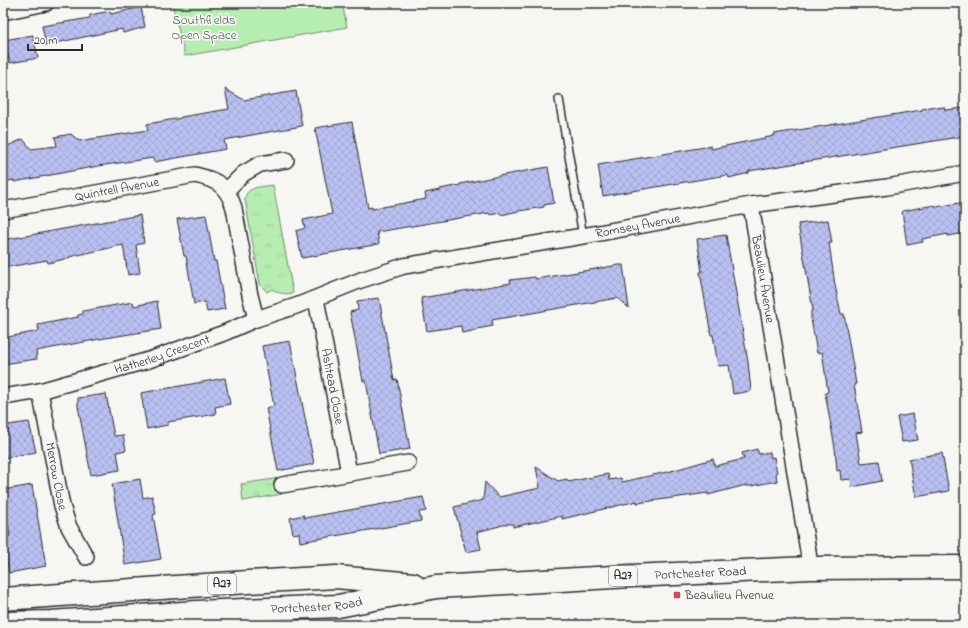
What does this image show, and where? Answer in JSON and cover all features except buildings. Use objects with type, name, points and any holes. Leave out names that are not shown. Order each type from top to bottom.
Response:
[{"type":"main road","name":"Portchester Road","points":[[3,623],[232,618],[338,606],[436,587],[638,575],[810,568],[965,567]]},
{"type":"main road","name":"Portchester Road","points":[[3,599],[336,577],[436,587]]},
{"type":"street","points":[[3,12],[46,3]]},
{"type":"street","points":[[226,191],[242,174],[260,164],[286,160]]},
{"type":"street","name":"Romsey Avenue","points":[[316,299],[362,280],[404,266],[583,236],[751,205],[887,187],[965,172]]},
{"type":"street","name":"Quintrell Avenue","points":[[3,210],[195,175],[211,179],[219,183],[226,191],[234,208],[250,295],[256,319]]},
{"type":"street","name":"Beaulieu Avenue","points":[[751,205],[810,568]]},
{"type":"street","name":"Hatherley Crescent","points":[[3,397],[40,391],[149,360],[224,333],[256,319],[316,299]]},
{"type":"street","name":"Ashtead Close","points":[[316,299],[349,473]]},
{"type":"street","name":"Merrow Close","points":[[40,391],[62,506],[69,527],[86,557]]},
{"type":"street","points":[[282,485],[408,463]]},
{"type":"lane","points":[[559,99],[583,236]]},
{"type":"green space","name":"Southfields Open Space","points":[[172,3],[342,3],[347,27],[185,56]]},
{"type":"green space","points":[[273,185],[293,293],[290,294],[277,292],[272,289],[267,292],[260,284],[245,200],[246,195],[251,190]]},
{"type":"green space","points":[[280,478],[282,494],[243,501],[241,484]]},
{"type":"place","name":"Beaulieu Avenue","points":[[677,595]]}]
